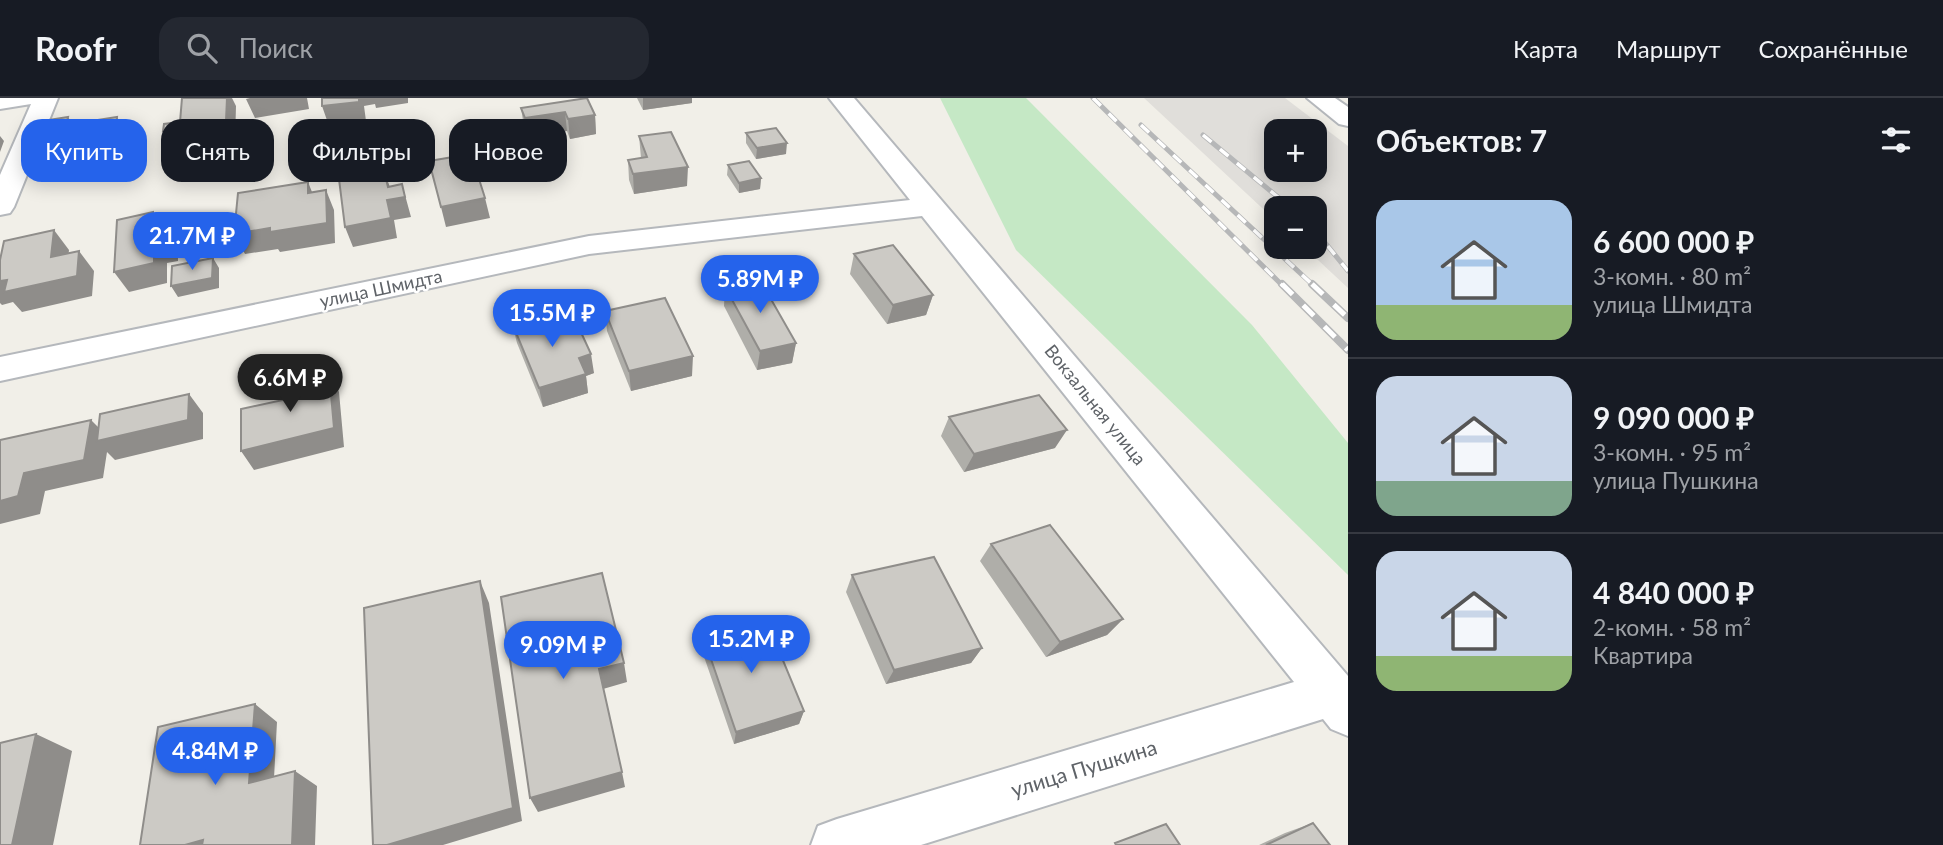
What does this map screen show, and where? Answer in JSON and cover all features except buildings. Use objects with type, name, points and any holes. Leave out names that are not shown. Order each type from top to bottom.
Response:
[{"type":"street","points":[[0,102],[26,98]]},
{"type":"street","points":[[0,207],[46,98]]},
{"type":"street","name":"Вокзальная улица","points":[[841,98],[933,206],[1340,703]]},
{"type":"street","points":[[1319,98],[1348,119]]},
{"type":"street","name":"улица Шмидта","points":[[0,369],[589,245],[933,206]]},
{"type":"street","name":"улица Пушкина","points":[[837,845],[1340,703]]},
{"type":"shaded area","points":[[1144,98],[1285,98],[1313,119],[1264,119],[1264,182],[1327,182],[1327,130],[1348,146],[1348,288],[1317,259],[1327,259],[1327,196],[1264,196],[1264,210]]},
{"type":"green space","points":[[940,98],[1026,98],[1252,325],[1348,443],[1348,575],[1016,250]]},
{"type":"railway","points":[[1093,98],[1283,286]]},
{"type":"railway","points":[[1141,125],[1314,286]]},
{"type":"railway","points":[[1203,135],[1277,196]]},
{"type":"railway","points":[[1327,245],[1348,271]]},
{"type":"railway","points":[[1282,284],[1348,350]]},
{"type":"railway","points":[[1312,284],[1348,318]]}]
